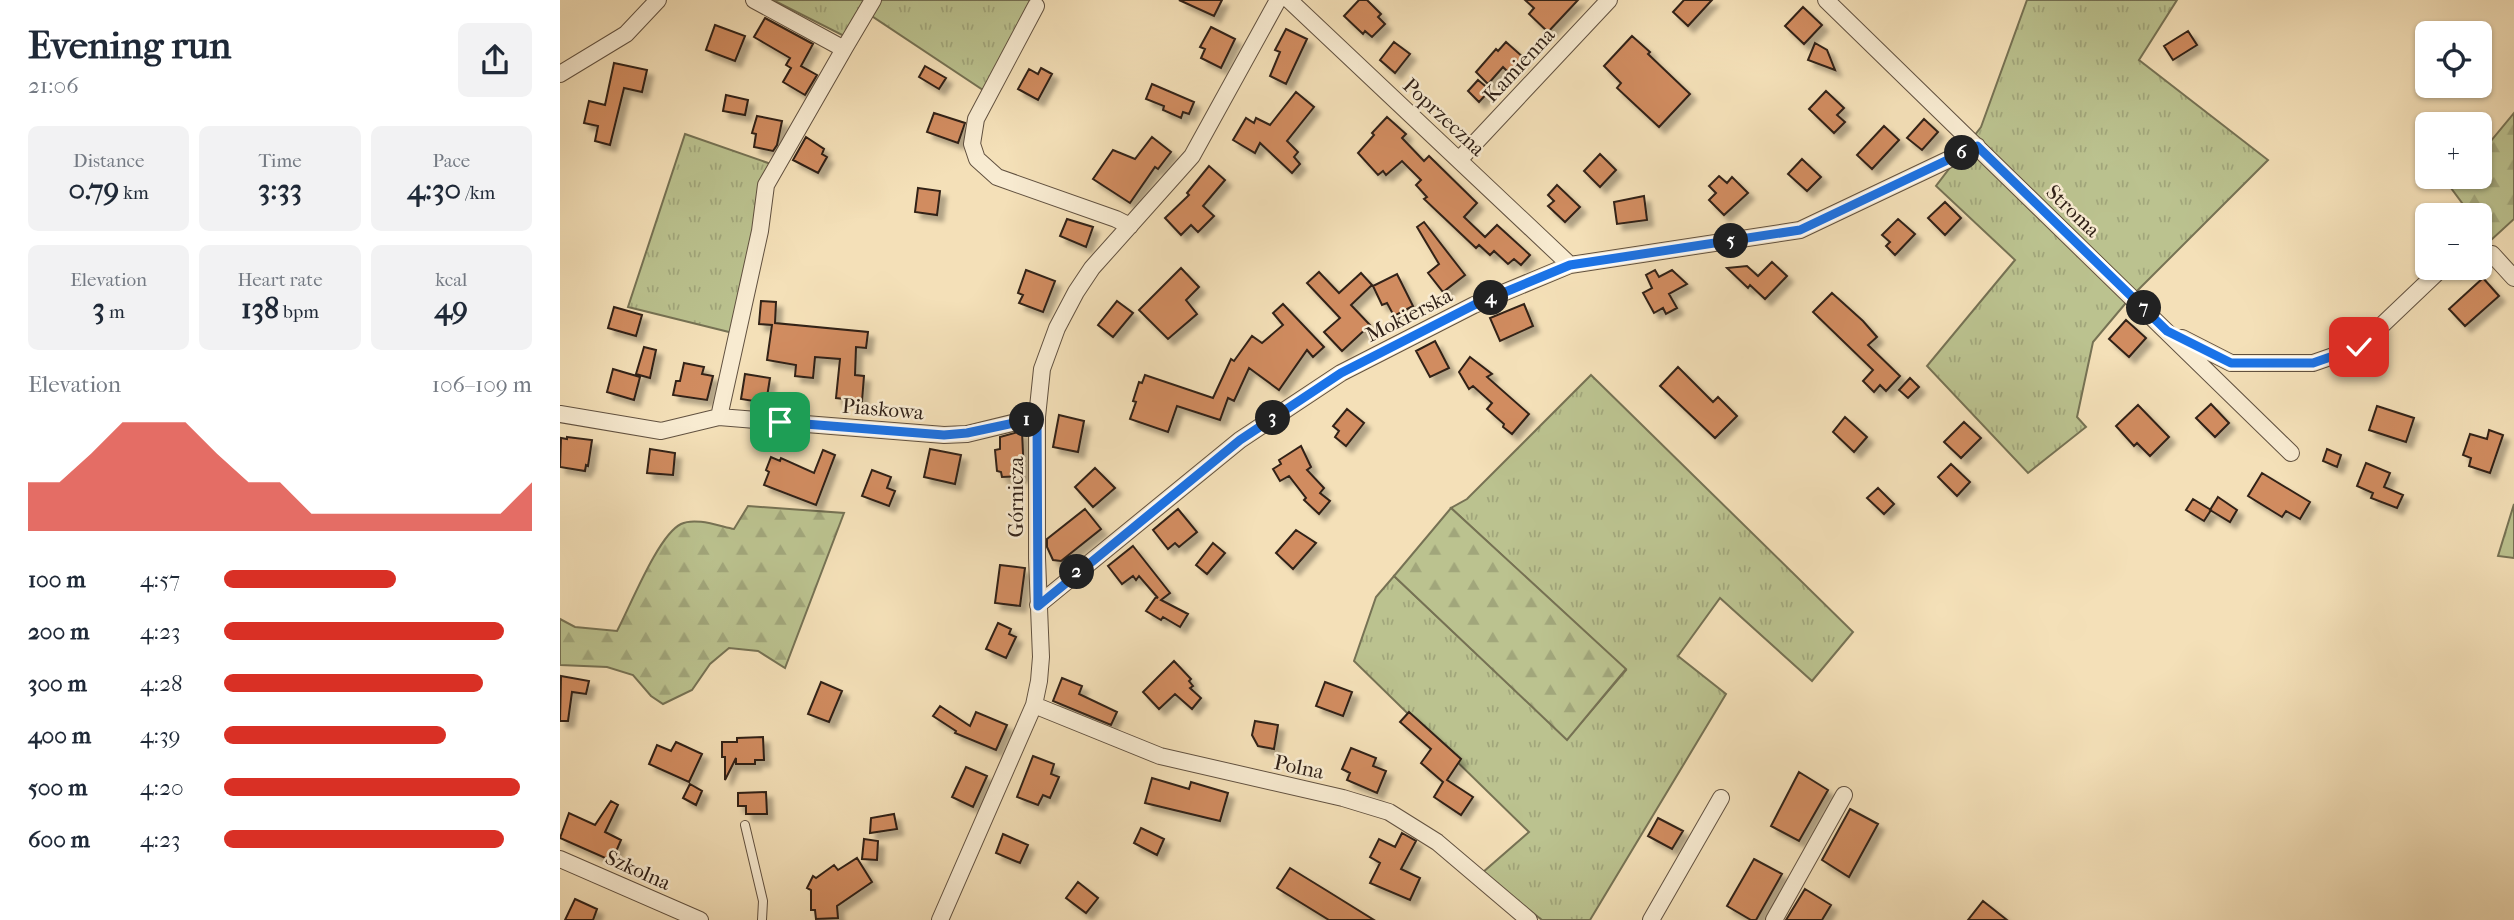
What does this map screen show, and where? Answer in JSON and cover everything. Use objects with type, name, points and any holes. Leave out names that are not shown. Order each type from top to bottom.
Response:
[{"type":"street","points":[[560,74],[626,34],[658,0]]},
{"type":"street","points":[[754,0],[845,48]]},
{"type":"street","points":[[719,417],[760,231],[766,185],[873,0]]},
{"type":"street","name":"Górnicza","points":[[940,920],[1034,705],[1039,681],[1041,657],[1038,606],[1037,418],[1042,369],[1057,328],[1092,268],[1192,156],[1278,0]]},
{"type":"street","name":"Poprzeczna","points":[[1289,0],[1570,265]]},
{"type":"street","name":"Kamienna","points":[[1459,160],[1609,0]]},
{"type":"street","name":"Stroma","points":[[1826,0],[2291,453]]},
{"type":"street","points":[[1036,6],[976,119],[972,144],[977,159],[997,177],[1130,226]]},
{"type":"street","name":"Mokierska","points":[[1038,606],[1240,440],[1341,373],[1474,305],[1570,265],[1800,230],[1977,146]]},
{"type":"street","points":[[2492,254],[2514,278]]},
{"type":"street","points":[[2167,331],[2231,363],[2313,363],[2359,347],[2429,280]]},
{"type":"street","name":"Piaskowa","points":[[560,414],[661,431],[719,417],[944,435],[967,433],[1037,418]]},
{"type":"street","name":"Polna","points":[[1034,705],[1160,756],[1343,797],[1389,812],[1437,842],[1528,920]]},
{"type":"street","points":[[1774,920],[1844,795]]},
{"type":"street","points":[[1651,920],[1721,798]]},
{"type":"street","name":"Szkolna","points":[[560,859],[699,920]]},
{"type":"lane","points":[[744,825],[762,894],[762,920]]},
{"type":"green space","points":[[773,0],[1032,0],[992,96],[867,13],[850,39]]},
{"type":"green space","points":[[2027,0],[2177,0],[2139,60],[2268,160],[2130,298],[2093,342],[2077,417],[2086,427],[2028,473],[1927,366],[2015,260],[1936,186],[1981,127]]},
{"type":"green space","points":[[2514,113],[2514,219],[2492,239],[2492,203],[2462,203],[2452,189],[2492,189],[2492,140]]},
{"type":"green space","points":[[685,134],[771,164],[733,333],[628,307]]},
{"type":"green space","points":[[1591,375],[1853,632],[1812,681],[1720,598],[1678,656],[1726,694],[1590,920],[1542,920],[1482,873],[1529,832],[1354,661],[1376,597],[1394,576],[1567,739],[1626,670],[1451,508],[1467,499]]},
{"type":"green space","points":[[2514,504],[2514,558],[2498,556]]},
{"type":"green space","points":[[748,506],[844,513],[785,668],[758,651],[729,648],[710,664],[692,690],[663,704],[651,696],[633,675],[607,667],[560,665],[560,619],[575,627],[617,631],[654,556],[672,531],[681,524],[693,521],[734,529]]},
{"type":"green space","points":[[1451,508],[1626,669],[1567,740],[1394,576]]},
{"type":"building","points":[[1179,0],[1222,0],[1214,16]]},
{"type":"building","points":[[1359,0],[1367,0],[1381,14],[1378,17],[1385,24],[1372,37],[1365,31],[1363,34],[1344,16]]},
{"type":"building","points":[[1525,0],[1578,0],[1548,32],[1529,14],[1534,8]]},
{"type":"building","points":[[1684,0],[1712,0],[1688,26],[1673,12]]},
{"type":"building","points":[[1803,7],[1822,25],[1804,44],[1785,26]]},
{"type":"building","points":[[765,18],[813,44],[801,66],[817,75],[805,95],[783,82],[791,68],[786,65],[790,58],[754,37]]},
{"type":"building","points":[[715,25],[745,36],[735,61],[706,50]]},
{"type":"building","points":[[1211,27],[1235,39],[1221,68],[1201,58],[1205,49],[1200,47]]},
{"type":"building","points":[[1286,29],[1307,39],[1286,84],[1270,76],[1280,52],[1275,50]]},
{"type":"building","points":[[2188,31],[2197,45],[2173,60],[2164,46]]},
{"type":"building","points":[[1632,36],[1690,94],[1659,127],[1617,88],[1621,83],[1604,66]]},
{"type":"building","points":[[1394,42],[1410,54],[1395,73],[1380,60]]},
{"type":"building","points":[[1506,42],[1524,58],[1509,73],[1503,67],[1488,84],[1476,72],[1496,49],[1498,51]]},
{"type":"building","points":[[1815,43],[1827,50],[1835,70],[1808,60]]},
{"type":"building","points":[[614,63],[647,70],[642,92],[624,88],[610,145],[595,141],[598,126],[584,123],[589,101],[605,105]]},
{"type":"building","points":[[925,66],[946,78],[939,89],[919,77]]},
{"type":"building","points":[[1041,68],[1052,74],[1038,100],[1018,89],[1029,69],[1038,74]]},
{"type":"building","points":[[1478,80],[1490,90],[1479,102],[1468,91]]},
{"type":"building","points":[[1152,84],[1194,102],[1189,114],[1183,112],[1181,118],[1163,110],[1164,106],[1146,99]]},
{"type":"building","points":[[1826,91],[1844,108],[1837,115],[1845,122],[1834,133],[1809,109]]},
{"type":"building","points":[[1296,92],[1314,107],[1287,141],[1298,152],[1294,157],[1300,164],[1292,173],[1260,143],[1255,153],[1233,140],[1246,118],[1254,123],[1256,118],[1270,125]]},
{"type":"building","points":[[726,95],[748,100],[745,115],[723,111]]},
{"type":"building","points":[[934,113],[965,123],[958,143],[927,132]]},
{"type":"building","points":[[757,116],[782,121],[777,145],[773,151],[754,147],[756,134],[752,133]]},
{"type":"building","points":[[1387,117],[1406,134],[1402,138],[1424,161],[1429,156],[1477,203],[1464,217],[1485,237],[1497,225],[1530,255],[1521,265],[1514,259],[1508,264],[1494,251],[1490,255],[1479,245],[1476,248],[1424,199],[1427,197],[1416,185],[1421,180],[1402,161],[1386,175],[1383,171],[1378,175],[1358,153]]},
{"type":"building","points":[[1924,119],[1938,132],[1922,150],[1907,138]]},
{"type":"building","points":[[1884,126],[1899,140],[1872,169],[1857,155]]},
{"type":"building","points":[[806,137],[824,149],[822,154],[827,157],[818,173],[793,160]]},
{"type":"building","points":[[1152,137],[1171,152],[1158,169],[1155,167],[1130,203],[1093,179],[1113,150],[1135,159]]},
{"type":"building","points":[[1600,154],[1616,170],[1600,187],[1584,171]]},
{"type":"building","points":[[1802,159],[1821,177],[1807,191],[1788,174]]},
{"type":"building","points":[[1209,166],[1225,180],[1203,206],[1214,216],[1198,232],[1191,225],[1181,235],[1165,218],[1189,195],[1187,193]]},
{"type":"building","points":[[1719,176],[1727,183],[1732,177],[1748,193],[1724,215],[1709,200],[1716,193],[1709,186]]},
{"type":"building","points":[[1557,185],[1580,207],[1565,222],[1548,206],[1554,201],[1548,195]]},
{"type":"building","points":[[918,188],[940,191],[937,215],[915,212]]},
{"type":"building","points":[[1644,196],[1647,220],[1617,224],[1614,202]]},
{"type":"building","points":[[1945,202],[1961,218],[1945,235],[1928,218]]},
{"type":"building","points":[[1067,219],[1093,227],[1086,247],[1060,236]]},
{"type":"building","points":[[1898,219],[1915,234],[1895,255],[1886,246],[1890,242],[1882,235]]},
{"type":"building","points":[[1424,222],[1465,275],[1443,292],[1428,273],[1439,264],[1417,227]]},
{"type":"building","points":[[1772,262],[1787,276],[1765,299],[1750,285],[1748,288],[1727,268],[1747,266],[1758,276]]},
{"type":"building","points":[[1181,268],[1199,287],[1186,300],[1197,314],[1168,339],[1139,310]]},
{"type":"building","points":[[1026,270],[1055,281],[1043,312],[1019,303],[1023,295],[1018,293]]},
{"type":"building","points":[[1655,270],[1659,277],[1672,270],[1687,284],[1669,294],[1677,308],[1666,314],[1663,308],[1654,313],[1643,293],[1652,288],[1646,275]]},
{"type":"building","points":[[1319,272],[1339,293],[1361,273],[1372,285],[1351,305],[1370,325],[1342,351],[1324,332],[1340,318],[1307,283]]},
{"type":"building","points":[[1397,274],[1413,306],[1394,316],[1387,303],[1382,305],[1373,286]]},
{"type":"building","points":[[2481,280],[2485,280],[2499,296],[2465,326],[2449,309]]},
{"type":"building","points":[[1832,293],[1877,337],[1868,345],[1900,376],[1886,391],[1880,385],[1874,392],[1863,381],[1873,370],[1813,312]]},
{"type":"building","points":[[761,301],[776,302],[775,323],[868,332],[866,348],[856,347],[855,375],[864,376],[862,401],[836,398],[840,359],[815,357],[813,378],[795,376],[796,365],[767,360],[772,325],[759,324]]},
{"type":"building","points":[[1117,301],[1133,313],[1113,337],[1098,325]]},
{"type":"building","points":[[1283,304],[1324,347],[1313,357],[1307,350],[1279,390],[1249,368],[1234,401],[1228,398],[1220,420],[1177,406],[1168,432],[1130,419],[1139,382],[1142,383],[1145,375],[1213,398],[1231,359],[1234,361],[1252,336],[1262,343],[1283,325],[1273,313]]},
{"type":"building","points":[[1524,304],[1533,326],[1500,341],[1490,318]]},
{"type":"building","points":[[614,307],[642,315],[636,336],[608,328]]},
{"type":"building","points":[[2126,320],[2146,338],[2129,357],[2109,339]]},
{"type":"building","points":[[1435,341],[1449,368],[1430,377],[1416,351]]},
{"type":"building","points":[[644,347],[656,350],[650,378],[636,374]]},
{"type":"building","points":[[1470,357],[1492,374],[1487,377],[1529,414],[1512,434],[1487,409],[1492,403],[1473,386],[1469,389],[1459,372]]},
{"type":"building","points":[[684,363],[704,367],[702,374],[713,376],[707,400],[673,395]]},
{"type":"building","points":[[1678,367],[1713,402],[1718,397],[1737,416],[1715,438],[1660,386]]},
{"type":"building","points":[[613,369],[640,377],[634,400],[607,392]]},
{"type":"building","points":[[745,374],[770,378],[766,403],[741,399]]},
{"type":"building","points":[[1910,378],[1919,387],[1908,398],[1899,390]]},
{"type":"building","points":[[2211,404],[2229,423],[2215,437],[2196,418]]},
{"type":"building","points":[[2138,405],[2169,437],[2150,456],[2137,443],[2134,446],[2116,426]]},
{"type":"building","points":[[2377,406],[2414,418],[2406,442],[2369,430]]},
{"type":"building","points":[[1347,409],[1364,423],[1346,446],[1335,437],[1339,431],[1333,426]]},
{"type":"building","points":[[1059,415],[1084,421],[1078,452],[1053,447]]},
{"type":"building","points":[[1845,417],[1867,437],[1854,452],[1833,432]]},
{"type":"building","points":[[1964,422],[1981,438],[1961,458],[1944,442]]},
{"type":"building","points":[[2489,430],[2503,435],[2490,473],[2469,466],[2471,458],[2463,455],[2470,434],[2487,439]]},
{"type":"building","points":[[1022,431],[1024,476],[1002,477],[1001,472],[997,471],[995,450],[1000,449],[1000,437]]},
{"type":"building","points":[[561,438],[592,440],[585,471],[560,467]]},
{"type":"building","points":[[1301,446],[1311,467],[1307,470],[1324,488],[1320,493],[1330,501],[1319,514],[1304,500],[1306,498],[1289,476],[1280,481],[1273,469],[1281,464],[1279,460]]},
{"type":"building","points":[[650,449],[675,453],[673,475],[647,473]]},
{"type":"building","points":[[930,449],[961,455],[955,484],[924,477]]},
{"type":"building","points":[[2327,449],[2341,455],[2337,467],[2323,461]]},
{"type":"building","points":[[823,450],[835,455],[816,505],[764,485],[771,457],[780,461],[781,458],[814,473]]},
{"type":"building","points":[[2366,463],[2390,473],[2384,487],[2403,495],[2397,508],[2371,498],[2373,493],[2357,486]]},
{"type":"building","points":[[1951,464],[1970,482],[1957,496],[1938,477]]},
{"type":"building","points":[[1095,468],[1115,488],[1093,507],[1075,487]]},
{"type":"building","points":[[872,470],[891,477],[887,488],[895,491],[889,506],[862,496]]},
{"type":"building","points":[[2262,473],[2310,502],[2300,519],[2286,511],[2282,517],[2248,496]]},
{"type":"building","points":[[1878,488],[1894,504],[1884,514],[1867,498]]},
{"type":"building","points":[[2218,497],[2237,510],[2230,522],[2210,510]]},
{"type":"building","points":[[2193,499],[2211,510],[2204,521],[2186,510]]},
{"type":"building","points":[[1085,509],[1101,529],[1061,561],[1053,560],[1047,547],[1047,539]]},
{"type":"building","points":[[1178,509],[1197,532],[1179,547],[1175,543],[1168,549],[1153,530]]},
{"type":"building","points":[[1296,530],[1316,543],[1293,569],[1276,553]]},
{"type":"building","points":[[1213,543],[1225,553],[1207,574],[1196,565]]},
{"type":"building","points":[[1133,546],[1170,593],[1161,600],[1188,614],[1180,627],[1146,611],[1156,597],[1158,598],[1139,576],[1136,580],[1133,576],[1122,584],[1108,566]]},
{"type":"building","points":[[1000,565],[1025,568],[1020,606],[995,603]]},
{"type":"building","points":[[998,623],[1011,629],[1009,634],[1016,637],[1006,658],[986,649]]},
{"type":"building","points":[[1174,661],[1191,679],[1189,681],[1193,686],[1190,688],[1201,698],[1192,709],[1175,694],[1159,709],[1143,692]]},
{"type":"building","points":[[561,676],[589,681],[586,694],[572,692],[568,721],[560,721]]},
{"type":"building","points":[[1062,678],[1082,686],[1079,694],[1117,712],[1111,725],[1053,701]]},
{"type":"building","points":[[821,682],[842,691],[829,722],[808,714]]},
{"type":"building","points":[[1325,682],[1352,692],[1343,716],[1316,706]]},
{"type":"building","points":[[940,706],[970,726],[976,712],[1007,725],[996,750],[955,733],[956,731],[933,716]]},
{"type":"building","points":[[1409,712],[1461,759],[1447,780],[1473,797],[1461,815],[1434,797],[1443,782],[1421,763],[1431,749],[1400,722]]},
{"type":"building","points":[[1255,721],[1278,725],[1274,749],[1258,746],[1252,735]]},
{"type":"building","points":[[763,737],[764,760],[755,760],[755,764],[736,764],[736,758],[725,780],[722,742],[737,742],[737,738]]},
{"type":"building","points":[[676,742],[702,754],[689,782],[649,764],[657,745],[671,751]]},
{"type":"building","points":[[1351,748],[1376,758],[1373,766],[1386,771],[1377,793],[1347,780],[1350,773],[1342,769]]},
{"type":"building","points":[[1033,756],[1054,764],[1051,774],[1059,777],[1050,798],[1043,795],[1038,805],[1017,797]]},
{"type":"building","points":[[966,767],[987,776],[973,807],[952,797]]},
{"type":"building","points":[[1799,772],[1828,790],[1799,841],[1771,826]]},
{"type":"building","points":[[1152,778],[1189,789],[1191,782],[1228,793],[1220,821],[1145,803]]},
{"type":"building","points":[[690,784],[702,791],[696,805],[683,798]]},
{"type":"building","points":[[766,792],[767,814],[746,814],[746,806],[738,806],[738,793]]},
{"type":"building","points":[[611,801],[618,805],[605,832],[621,840],[612,861],[560,838],[569,813],[595,825]]},
{"type":"building","points":[[1850,809],[1878,824],[1849,877],[1822,860]]},
{"type":"building","points":[[894,814],[897,829],[870,833],[871,818]]},
{"type":"building","points":[[1658,818],[1683,831],[1672,849],[1648,836]]},
{"type":"building","points":[[1141,828],[1164,839],[1157,855],[1134,843]]},
{"type":"building","points":[[1402,833],[1416,841],[1401,869],[1420,878],[1410,900],[1370,883],[1380,863],[1370,857],[1379,839],[1395,847]]},
{"type":"building","points":[[1003,834],[1028,845],[1020,863],[996,853]]},
{"type":"building","points":[[864,839],[878,841],[877,860],[862,859]]},
{"type":"building","points":[[857,858],[872,882],[837,906],[838,918],[816,919],[815,910],[811,910],[811,890],[807,888],[813,876],[816,878],[834,865],[838,870]]},
{"type":"building","points":[[1754,859],[1782,874],[1756,920],[1751,920],[1727,906]]},
{"type":"building","points":[[1290,868],[1374,920],[1329,920],[1277,888]]},
{"type":"building","points":[[1078,882],[1098,898],[1086,913],[1066,898]]},
{"type":"building","points":[[1805,889],[1831,905],[1822,920],[1786,920]]},
{"type":"building","points":[[575,899],[597,909],[593,920],[565,920]]},
{"type":"building","points":[[1983,901],[2007,920],[1968,920]]},
{"type":"route","points":[[780,422],[944,435],[967,433],[1037,418],[1038,606],[1240,440],[1341,373],[1474,305],[1570,265],[1800,230],[1977,146],[2167,331],[2231,363],[2313,363],[2359,347]]}]
